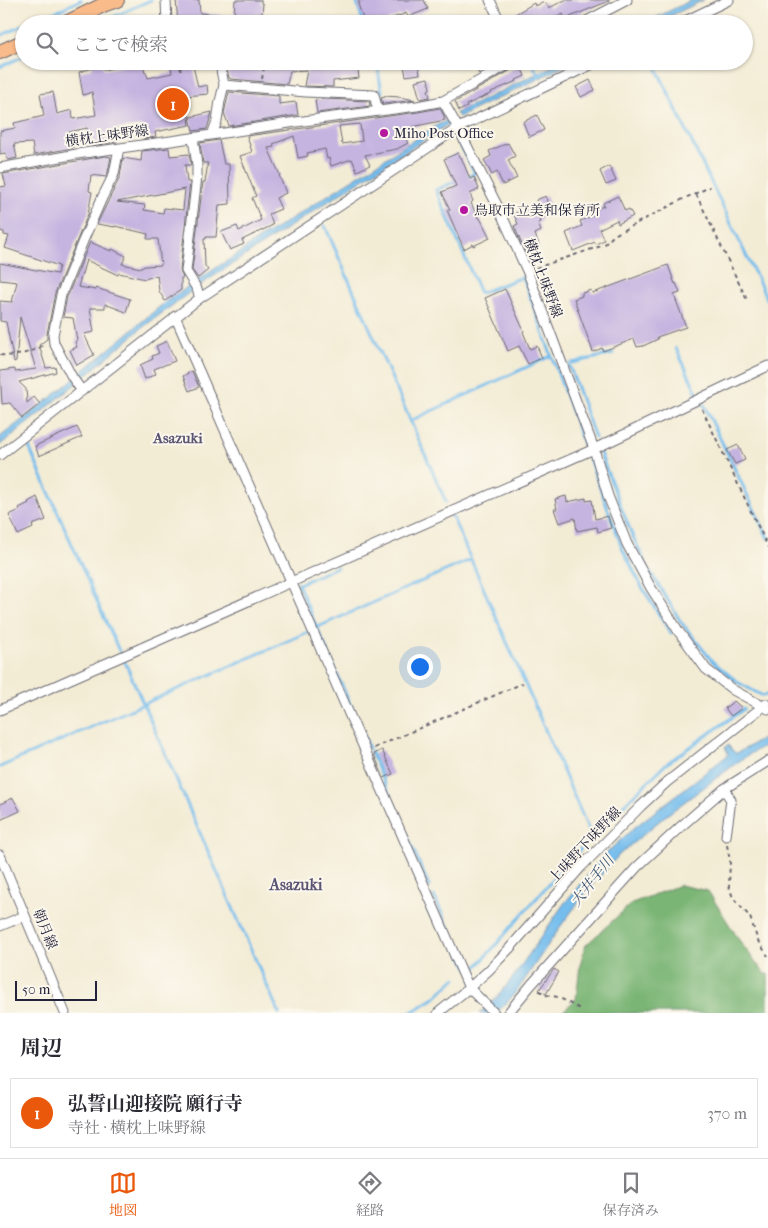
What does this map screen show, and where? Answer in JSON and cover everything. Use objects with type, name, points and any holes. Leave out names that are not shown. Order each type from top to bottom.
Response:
[{"type":"main road","points":[[80,15],[101,3],[117,0]]},
{"type":"main road","points":[[0,52],[15,45]]},
{"type":"street","points":[[166,0],[167,15]]},
{"type":"street","points":[[490,0],[497,15]]},
{"type":"street","points":[[598,15],[627,0]]},
{"type":"street","points":[[698,15],[729,0]]},
{"type":"street","points":[[212,135],[217,121],[224,85],[221,70]]},
{"type":"street","points":[[443,101],[499,70]]},
{"type":"street","points":[[0,455],[200,298],[458,128],[581,70]]},
{"type":"street","points":[[224,85],[306,92],[374,94],[378,111]]},
{"type":"street","name":"横枕上味野線","points":[[0,168],[77,154],[443,101],[499,209],[528,273],[594,449],[608,496],[627,544],[651,588],[679,632],[706,669],[733,690],[766,706]]},
{"type":"street","points":[[193,138],[197,176],[186,271],[200,298]]},
{"type":"street","points":[[82,391],[72,376],[53,339],[53,335],[61,294],[114,174],[119,148]]},
{"type":"street","points":[[175,316],[469,988],[494,1013]]},
{"type":"street","points":[[0,710],[594,449],[768,366]]},
{"type":"street","name":"上味野下味野線","points":[[438,1013],[489,970],[587,860],[641,806],[668,782],[766,706]]},
{"type":"street","points":[[508,1013],[638,867],[724,789],[768,761]]},
{"type":"street","points":[[724,789],[731,800],[726,836]]},
{"type":"street","name":"朝月線","points":[[0,856],[65,1013]]},
{"type":"street","points":[[0,926],[24,916]]},
{"type":"path","points":[[261,88],[263,70]]},
{"type":"path","points":[[530,270],[604,245],[614,235],[710,187]]},
{"type":"path","points":[[696,193],[748,302]]},
{"type":"path","points":[[0,355],[22,355],[53,339]]},
{"type":"path","points":[[698,400],[768,547]]},
{"type":"path","points":[[366,752],[523,683]]},
{"type":"path","points":[[726,836],[730,861],[729,886],[734,898],[750,917],[758,941],[768,956]]},
{"type":"path","points":[[531,985],[546,995],[558,997],[582,1010]]},
{"type":"green space","points":[[680,885],[708,891],[741,943],[765,974],[768,974],[768,1013],[561,1013],[576,999],[580,965],[585,946],[632,903]]},
{"type":"water","points":[[692,0],[704,0],[672,15],[661,15]]},
{"type":"water","points":[[544,70],[556,70],[459,117],[456,113]]},
{"type":"water","points":[[447,118],[450,123],[194,289],[142,328],[0,445],[0,437],[48,400],[164,303],[263,236],[445,122]]},
{"type":"water","name":"大井手川","points":[[768,736],[768,745],[742,759],[664,817],[620,854],[590,887],[505,1005],[495,1013],[480,1013],[498,996],[514,976],[563,905],[605,854],[635,827],[728,755],[725,747],[728,745],[737,753]]},
{"type":"building","points":[[176,0],[199,0],[200,13],[221,15],[177,15]]},
{"type":"building","points":[[235,0],[261,0],[263,4],[262,14],[234,14]]},
{"type":"building","points":[[358,0],[424,0],[428,9],[413,15],[407,15],[406,13],[402,15],[362,15],[358,4],[360,4]]},
{"type":"building","points":[[565,0],[609,0],[575,15],[514,15],[534,3],[535,6],[545,2],[549,8]]},
{"type":"building","points":[[86,70],[144,70],[148,78],[172,73],[172,70],[194,70],[198,87],[207,85],[208,94],[186,96],[190,125],[155,132],[156,137],[143,139],[141,126],[116,129],[117,142],[90,146],[87,128],[69,132],[73,148],[34,155],[32,143],[14,144],[17,158],[8,160],[5,153],[0,154],[0,131],[15,128],[14,123],[44,116],[40,94],[53,92],[57,114],[72,110],[73,119],[96,115],[92,92],[83,95],[79,72]]},
{"type":"building","points":[[227,70],[307,70],[290,71],[287,84],[229,78]]},
{"type":"building","points":[[307,70],[358,70],[359,78],[333,81],[333,87],[304,86]]},
{"type":"building","points":[[405,70],[419,70],[420,74],[406,76]]},
{"type":"building","points":[[477,70],[486,70],[479,74]]},
{"type":"building","points":[[511,70],[522,70],[525,76],[466,105],[467,107],[459,111],[455,102]]},
{"type":"building","points":[[428,78],[430,97],[420,99],[415,81]]},
{"type":"building","points":[[590,80],[595,90],[581,97],[576,87]]},
{"type":"building","points":[[229,92],[279,96],[279,104],[296,102],[298,115],[229,126],[224,113]]},
{"type":"building","points":[[385,96],[415,100],[383,104],[381,98]]},
{"type":"building","points":[[315,100],[369,101],[370,106],[317,113]]},
{"type":"building","points":[[440,108],[445,120],[412,127],[413,130],[402,131],[408,143],[397,149],[365,155],[370,165],[357,171],[352,159],[331,166],[325,149],[307,153],[308,156],[298,158],[294,136],[273,144],[274,147],[268,148],[286,193],[276,198],[281,209],[269,214],[273,225],[242,240],[244,244],[230,250],[221,232],[237,226],[239,231],[261,220],[252,198],[256,196],[240,156],[252,152],[247,136]],"holes":[[[360,124],[362,141],[342,144],[339,126]]]},
{"type":"building","points":[[212,112],[207,129],[193,131],[190,117]]},
{"type":"building","points":[[537,115],[544,130],[529,137],[523,122]]},
{"type":"building","points":[[219,140],[224,164],[229,164],[230,204],[219,205],[216,237],[206,237],[204,239],[205,266],[208,270],[198,278],[192,270],[203,182],[205,182],[208,163],[203,163],[200,143]]},
{"type":"building","points":[[508,143],[515,156],[508,160],[517,178],[503,185],[497,172],[492,175],[484,160],[491,156],[489,151]]},
{"type":"building","points":[[169,148],[170,156],[189,154],[191,165],[185,165],[187,182],[190,182],[180,270],[183,278],[181,278],[181,290],[165,301],[159,291],[157,275],[145,279],[119,273],[118,275],[86,260],[78,287],[96,290],[96,288],[130,299],[126,312],[105,304],[105,308],[90,308],[94,332],[84,334],[94,355],[77,365],[70,350],[77,347],[73,318],[63,317],[67,297],[90,242],[126,256],[122,264],[141,268],[161,265],[158,239],[147,239],[148,234],[115,226],[97,224],[120,177],[123,158],[141,161],[142,151]],"holes":[[[185,189],[183,210],[164,208],[163,213],[144,210],[145,205],[117,202]]]},
{"type":"building","points":[[458,153],[470,179],[474,177],[479,189],[470,194],[473,201],[471,203],[490,238],[464,249],[447,210],[450,210],[442,192],[456,186],[444,159]]},
{"type":"building","points":[[105,156],[111,157],[108,172],[106,177],[91,175],[89,191],[92,192],[88,214],[55,293],[47,339],[39,345],[46,368],[55,367],[56,372],[19,382],[26,389],[27,403],[34,397],[40,404],[22,418],[10,403],[2,404],[0,371],[15,369],[15,372],[36,369],[20,317],[16,361],[14,362],[6,322],[0,321],[0,301],[12,302],[17,282],[0,280],[0,263],[57,274],[59,266],[5,248],[9,236],[4,235],[4,232],[0,231],[0,187],[6,186],[3,174]]},
{"type":"building","points":[[609,166],[616,181],[606,185],[600,171]]},
{"type":"building","points":[[546,196],[553,214],[540,219],[541,222],[538,223],[541,231],[535,234],[539,245],[535,247],[536,250],[526,254],[514,226],[518,224],[514,214],[538,204],[536,200]]},
{"type":"building","points":[[618,196],[625,211],[629,209],[633,216],[618,224],[617,220],[599,229],[604,240],[573,251],[566,233],[582,226],[580,221],[595,215],[593,210],[604,206],[603,203]]},
{"type":"building","points":[[668,265],[680,293],[674,295],[686,327],[657,337],[658,339],[643,346],[637,347],[634,339],[603,351],[602,348],[593,352],[574,299],[582,296],[582,293],[591,290],[592,293]]},
{"type":"building","points":[[505,289],[530,349],[537,346],[542,358],[528,364],[519,346],[508,351],[485,298]]},
{"type":"building","points":[[167,341],[175,361],[154,369],[156,374],[145,379],[140,365],[153,359],[152,356],[159,353],[156,346]]},
{"type":"building","points":[[192,371],[199,387],[189,391],[183,376]]},
{"type":"building","points":[[77,427],[82,437],[39,456],[35,446]]},
{"type":"building","points":[[738,445],[745,460],[735,464],[727,450]]},
{"type":"building","points":[[566,496],[567,502],[586,498],[586,501],[592,500],[595,519],[608,516],[611,528],[598,532],[597,527],[577,531],[575,518],[559,523],[554,509],[557,509],[555,499]]},
{"type":"building","points":[[37,497],[46,520],[32,525],[33,528],[18,535],[9,515],[20,510],[19,508]]},
{"type":"building","points":[[734,701],[742,708],[731,716],[725,708]]},
{"type":"building","points":[[382,750],[393,774],[384,778],[374,754]]},
{"type":"building","points":[[13,798],[20,811],[0,820],[0,804]]},
{"type":"building","points":[[554,969],[559,972],[546,994],[539,990]]},
{"type":"waterway","points":[[49,15],[81,0]]},
{"type":"waterway","points":[[117,15],[151,0]]},
{"type":"waterway","points":[[356,0],[361,15]]},
{"type":"waterway","points":[[0,36],[15,29]]},
{"type":"waterway","points":[[0,67],[15,60]]},
{"type":"waterway","points":[[378,70],[382,93]]},
{"type":"waterway","points":[[536,70],[539,76]]},
{"type":"waterway","points":[[657,70],[768,301]]},
{"type":"waterway","points":[[458,141],[475,173],[467,177]]},
{"type":"waterway","points":[[456,181],[436,190],[480,293],[523,277],[584,446]]},
{"type":"waterway","points":[[325,226],[446,502]]},
{"type":"waterway","points":[[676,348],[698,395]]},
{"type":"waterway","points":[[572,363],[613,354]]},
{"type":"waterway","points":[[410,421],[551,356]]},
{"type":"waterway","points":[[569,365],[595,438]]},
{"type":"waterway","points":[[704,405],[768,538]]},
{"type":"waterway","points":[[29,447],[119,651]]},
{"type":"waterway","points":[[600,453],[632,535],[648,568],[681,622],[713,662],[739,683],[763,696],[768,694]]},
{"type":"waterway","points":[[589,458],[623,550],[642,587],[671,634]]},
{"type":"waterway","points":[[452,516],[590,833]]},
{"type":"waterway","points":[[318,627],[470,560]]},
{"type":"waterway","points":[[299,584],[337,567]]},
{"type":"waterway","points":[[298,584],[369,748]]},
{"type":"waterway","points":[[0,767],[308,632]]},
{"type":"waterway","points":[[124,660],[279,1013]]},
{"type":"waterway","points":[[473,971],[568,862],[606,822],[666,764],[744,709]]},
{"type":"waterway","points":[[371,752],[429,886]]},
{"type":"waterway","points":[[434,896],[461,955],[470,970]]},
{"type":"waterway","points":[[410,1013],[433,999],[456,978]]},
{"type":"place","name":"弘誓山迎接院 願行寺","points":[[173,104]]},
{"type":"place","name":"Miho Post Office","points":[[384,133]]},
{"type":"place","name":"鳥取市立美和保育所","points":[[464,210]]},
{"type":"district","name":"Asazuki","points":[[178,438]]},
{"type":"district","name":"Asazuki","points":[[296,884]]}]
